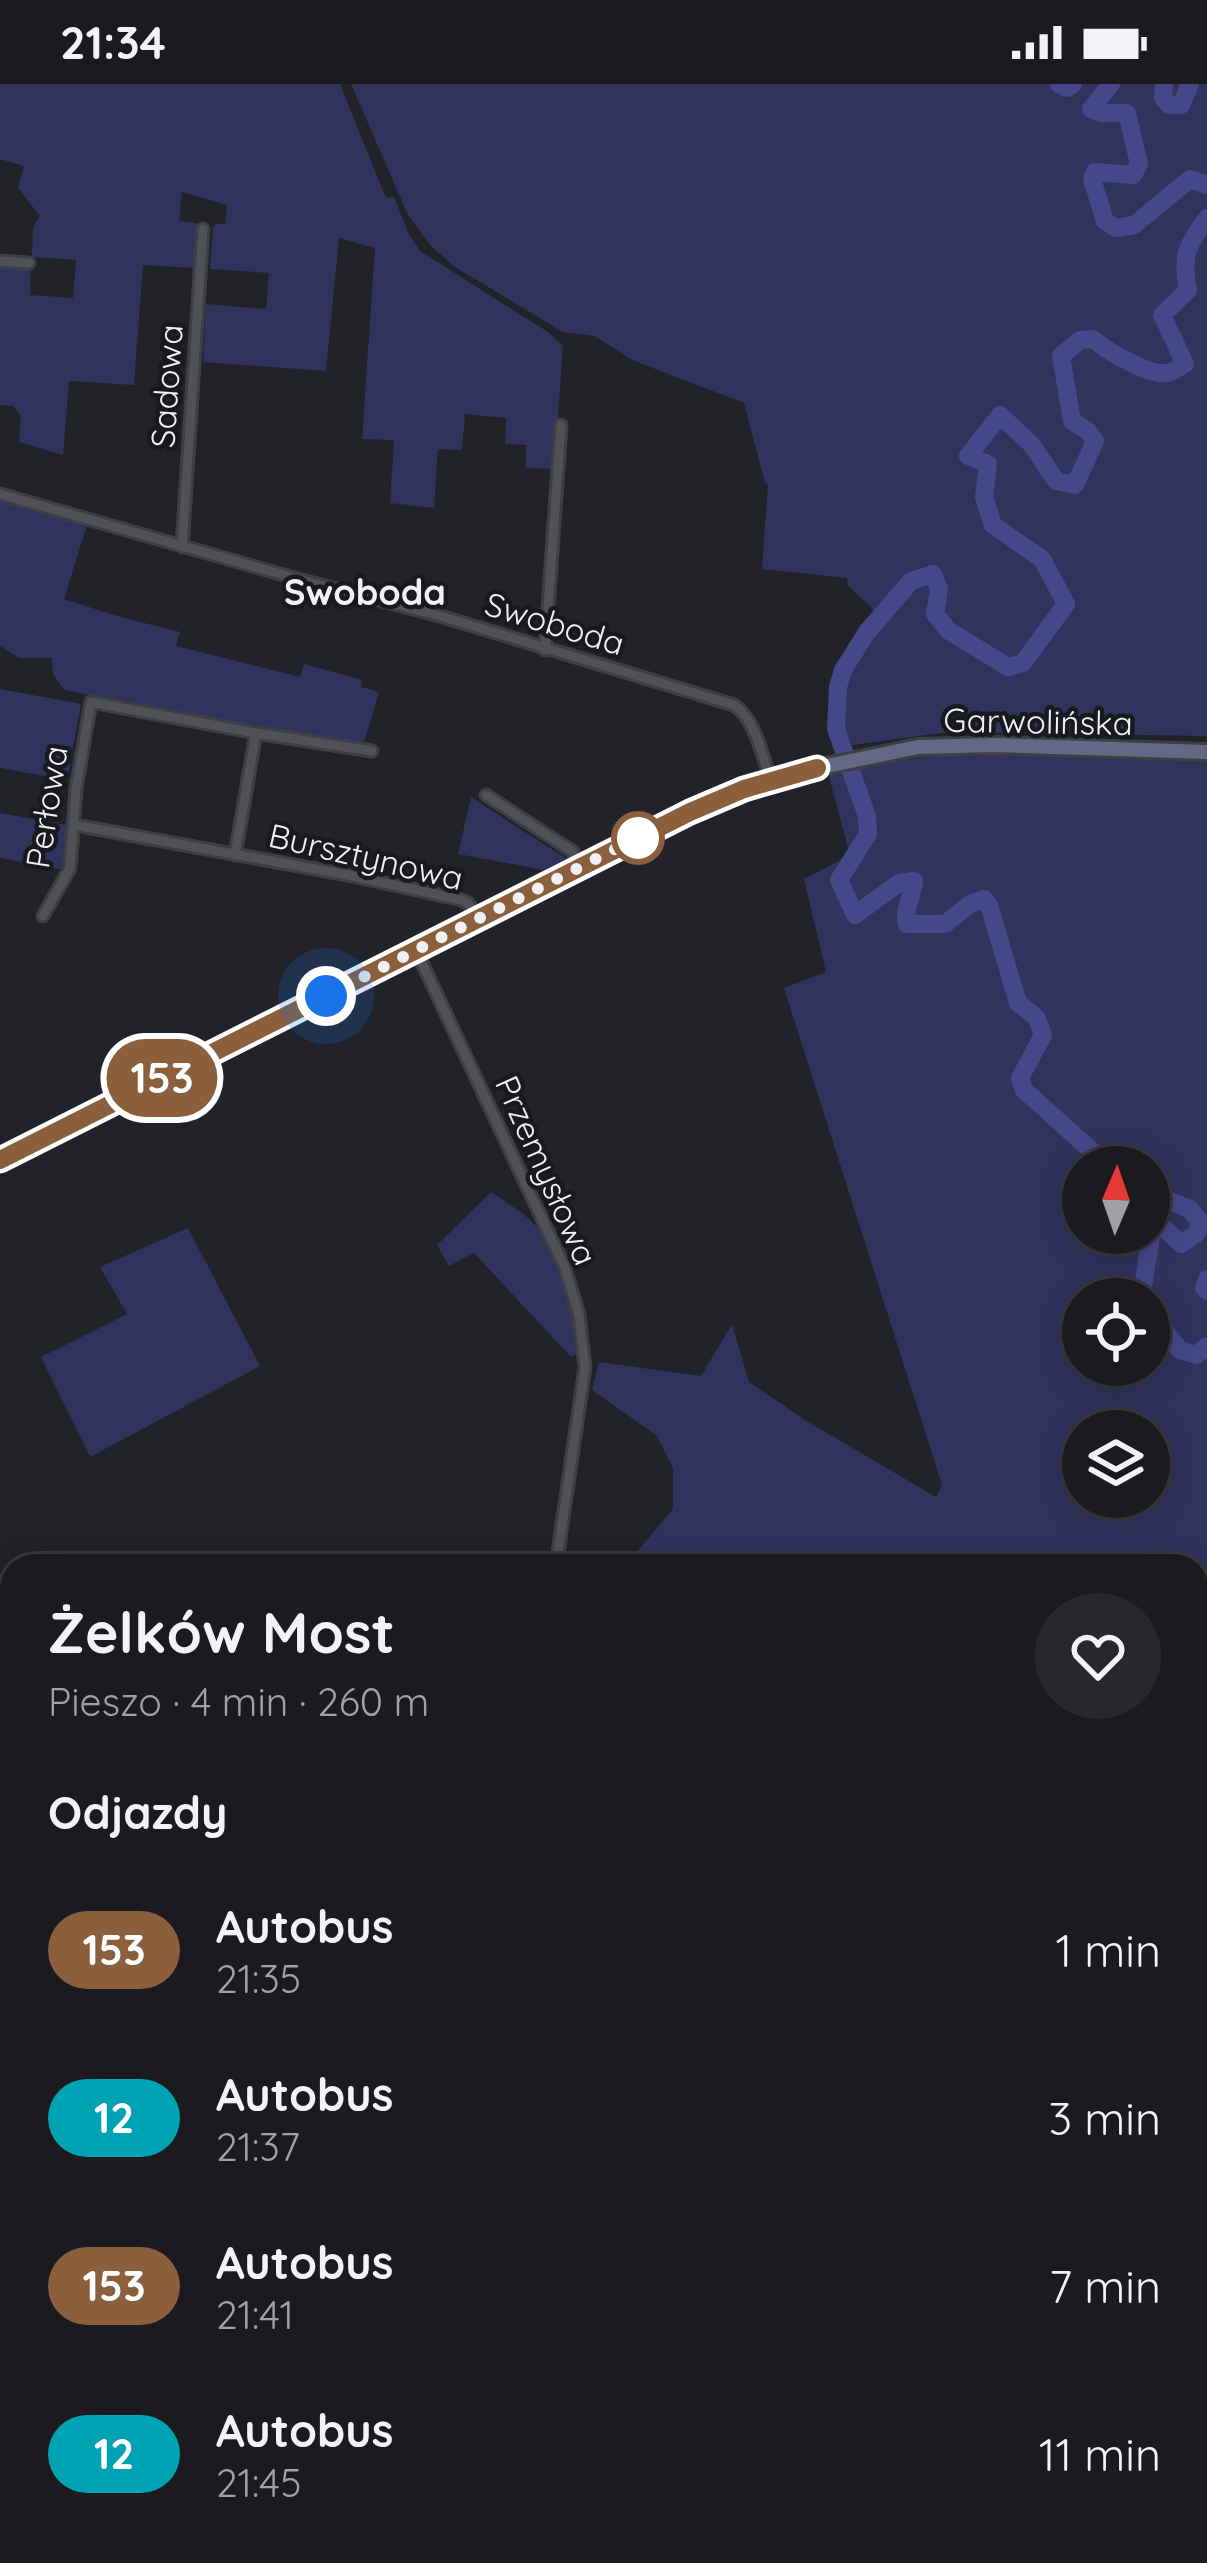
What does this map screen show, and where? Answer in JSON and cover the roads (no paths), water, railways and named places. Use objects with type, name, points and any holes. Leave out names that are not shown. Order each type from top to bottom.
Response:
[{"type":"main road","name":"Garwolińska","points":[[0,1160],[690,812],[771,781],[870,755],[953,745],[1207,752]]},
{"type":"street","name":"Sadowa","points":[[182,547],[203,229]]},
{"type":"street","points":[[0,261],[29,263]]},
{"type":"street","points":[[545,650],[561,425]]},
{"type":"street","name":"Swoboda","points":[[0,494],[440,616],[738,707],[748,720],[771,781]]},
{"type":"street","name":"Perłowa","points":[[43,916],[70,868],[91,702],[256,733]]},
{"type":"street","points":[[256,733],[372,751]]},
{"type":"street","name":"Bursztynowa","points":[[235,855],[256,733]]},
{"type":"street","points":[[487,795],[572,851],[581,867]]},
{"type":"street","name":"Bursztynowa","points":[[75,825],[461,900],[469,903],[479,919]]},
{"type":"street","name":"Przemysłowa","points":[[416,950],[558,1252],[579,1315],[585,1366],[558,1554]]},
{"type":"waterway","points":[[1059,84],[1067,88],[1073,84]]},
{"type":"waterway","points":[[1111,84],[1091,109],[1127,113],[1139,164],[1133,175],[1095,172],[1092,179],[1105,221],[1116,228],[1134,225],[1190,179],[1207,185]]},
{"type":"waterway","points":[[1164,84],[1163,98],[1169,105],[1181,105],[1190,84]]},
{"type":"waterway","points":[[1086,1146],[1024,1090],[1020,1078],[1043,1035],[1036,1017],[1018,1003],[984,899],[945,924],[907,924],[914,881],[899,883],[855,915],[839,880],[868,834],[867,816],[836,729],[838,687],[867,632],[911,581],[933,574],[939,589],[935,614],[949,631],[1008,667],[1023,663],[1066,604],[1042,559],[993,525],[984,497],[988,464],[968,456],[1000,415],[1032,445],[1056,481],[1075,485],[1095,441],[1072,421],[1061,356],[1080,340],[1093,339],[1150,371],[1167,373],[1185,364],[1162,315],[1188,290],[1187,251],[1207,218]]},
{"type":"waterway","points":[[1170,1201],[1190,1209],[1200,1222],[1197,1233],[1181,1244],[1170,1234]]},
{"type":"waterway","points":[[1144,1278],[1148,1254]]},
{"type":"waterway","points":[[1207,1279],[1207,1291]]},
{"type":"waterway","points":[[1170,1337],[1180,1350],[1196,1355],[1207,1346]]},
{"type":"district","name":"Swoboda","points":[[365,591]]}]
